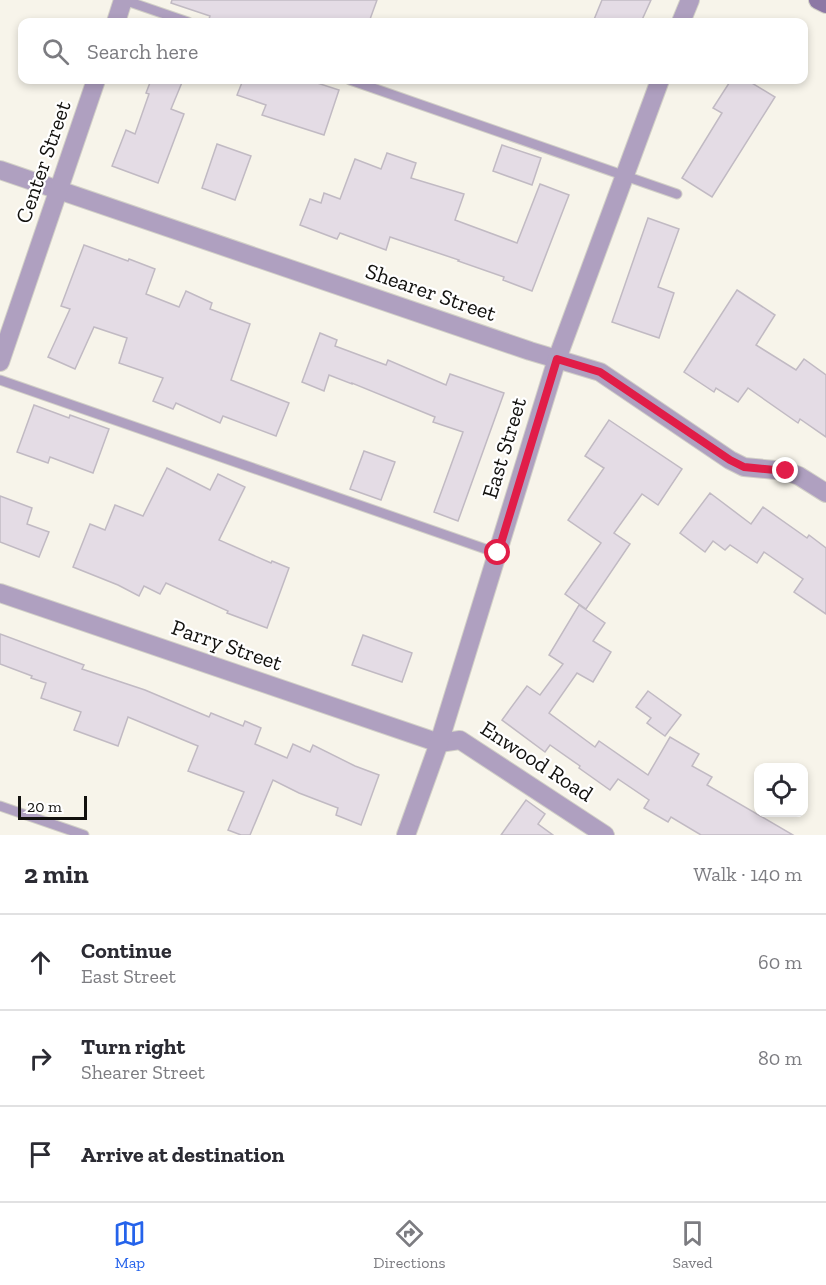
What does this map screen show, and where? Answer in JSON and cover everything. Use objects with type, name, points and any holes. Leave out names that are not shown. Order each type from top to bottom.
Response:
[{"type":"main road","points":[[818,0],[826,4]]},
{"type":"street","points":[[117,18],[124,0]]},
{"type":"street","points":[[683,18],[690,0]]},
{"type":"street","name":"Center Street","points":[[0,362],[95,84]]},
{"type":"street","name":"East Street","points":[[406,835],[439,743],[557,359],[658,84]]},
{"type":"street","name":"Shearer Street","points":[[0,170],[530,351],[600,372],[737,464],[744,467],[786,471],[800,476],[826,493]]},
{"type":"street","name":"Parry Street","points":[[0,593],[439,743]]},
{"type":"street","name":"Enwood Road","points":[[439,743],[460,740],[604,835]]},
{"type":"lane","points":[[124,0],[176,18]]},
{"type":"lane","points":[[361,84],[677,194]]},
{"type":"lane","points":[[0,380],[498,553]]},
{"type":"lane","points":[[0,806],[84,835]]},
{"type":"building","points":[[172,0],[377,0],[370,18],[209,18],[210,16],[171,3]]},
{"type":"building","points":[[602,0],[651,0],[643,18],[595,18]]},
{"type":"building","points":[[149,84],[181,84],[171,109],[184,114],[158,183],[112,166],[126,130],[135,134],[149,94],[146,93]]},
{"type":"building","points":[[241,84],[320,84],[339,90],[324,135],[262,115],[266,105],[237,95]]},
{"type":"building","points":[[728,84],[754,84],[775,97],[712,197],[682,178],[722,113],[713,108]]},
{"type":"building","points":[[217,144],[251,156],[235,200],[202,188]]},
{"type":"building","points":[[502,145],[541,158],[532,185],[493,171]]},
{"type":"building","points":[[387,153],[416,163],[411,178],[464,194],[455,220],[517,243],[540,184],[569,195],[532,291],[503,280],[504,277],[390,237],[386,250],[340,233],[337,239],[300,225],[310,199],[321,203],[324,193],[340,199],[355,159],[381,169]]},
{"type":"building","points":[[648,218],[679,229],[658,287],[674,293],[659,338],[612,322]]},
{"type":"building","points":[[84,245],[155,269],[146,294],[179,307],[186,291],[212,303],[210,309],[250,324],[231,380],[289,403],[276,436],[223,416],[220,423],[176,403],[173,409],[153,401],[163,378],[119,363],[127,338],[94,327],[75,369],[48,357],[70,309],[61,306]]},
{"type":"building","points":[[737,290],[775,315],[756,345],[796,370],[804,359],[826,375],[826,437],[800,419],[798,423],[748,388],[738,402],[716,388],[714,392],[684,372]]},
{"type":"building","points":[[320,333],[337,340],[335,346],[386,365],[388,360],[446,385],[450,374],[504,393],[458,521],[434,512],[463,432],[433,422],[435,417],[329,375],[324,391],[302,382]]},
{"type":"building","points":[[34,405],[109,429],[93,473],[50,457],[48,463],[17,452]]},
{"type":"building","points":[[609,420],[682,469],[658,505],[642,494],[614,533],[630,544],[586,609],[565,594],[601,543],[568,520],[604,468],[585,456]]},
{"type":"building","points":[[364,451],[395,462],[381,500],[350,489]]},
{"type":"building","points":[[167,468],[210,490],[218,474],[245,487],[219,540],[271,563],[272,561],[289,568],[267,628],[227,613],[228,611],[166,583],[160,594],[144,586],[139,596],[73,567],[90,524],[105,530],[115,505],[143,516]]},
{"type":"building","points":[[710,493],[751,524],[763,507],[807,538],[809,535],[826,548],[826,614],[794,592],[803,579],[764,552],[757,563],[730,545],[725,550],[713,541],[705,552],[680,533]]},
{"type":"building","points":[[0,496],[32,508],[27,524],[49,532],[39,557],[0,542]]},
{"type":"building","points":[[579,605],[605,623],[593,641],[611,652],[593,682],[577,673],[549,713],[595,747],[599,741],[648,775],[670,737],[699,754],[692,766],[712,777],[707,785],[754,812],[754,817],[762,817],[793,835],[701,835],[671,817],[668,822],[644,808],[649,800],[618,779],[610,790],[550,745],[545,752],[502,720],[527,686],[540,695],[563,664],[549,655]]},
{"type":"building","points":[[0,634],[84,665],[82,669],[145,690],[209,717],[211,713],[243,726],[245,721],[261,728],[255,744],[287,758],[293,744],[310,752],[313,745],[379,775],[361,825],[336,815],[338,808],[273,780],[250,835],[241,835],[228,830],[244,792],[188,771],[198,746],[128,717],[118,746],[74,730],[81,712],[41,698],[46,683],[0,664]]},
{"type":"building","points":[[363,635],[412,653],[402,682],[352,665]]},
{"type":"building","points":[[648,691],[681,715],[665,736],[647,723],[651,718],[636,707]]},
{"type":"building","points":[[526,800],[545,814],[538,824],[553,835],[501,835]]},
{"type":"route","points":[[498,553],[557,359],[600,372],[730,460],[744,467],[786,471]]}]
